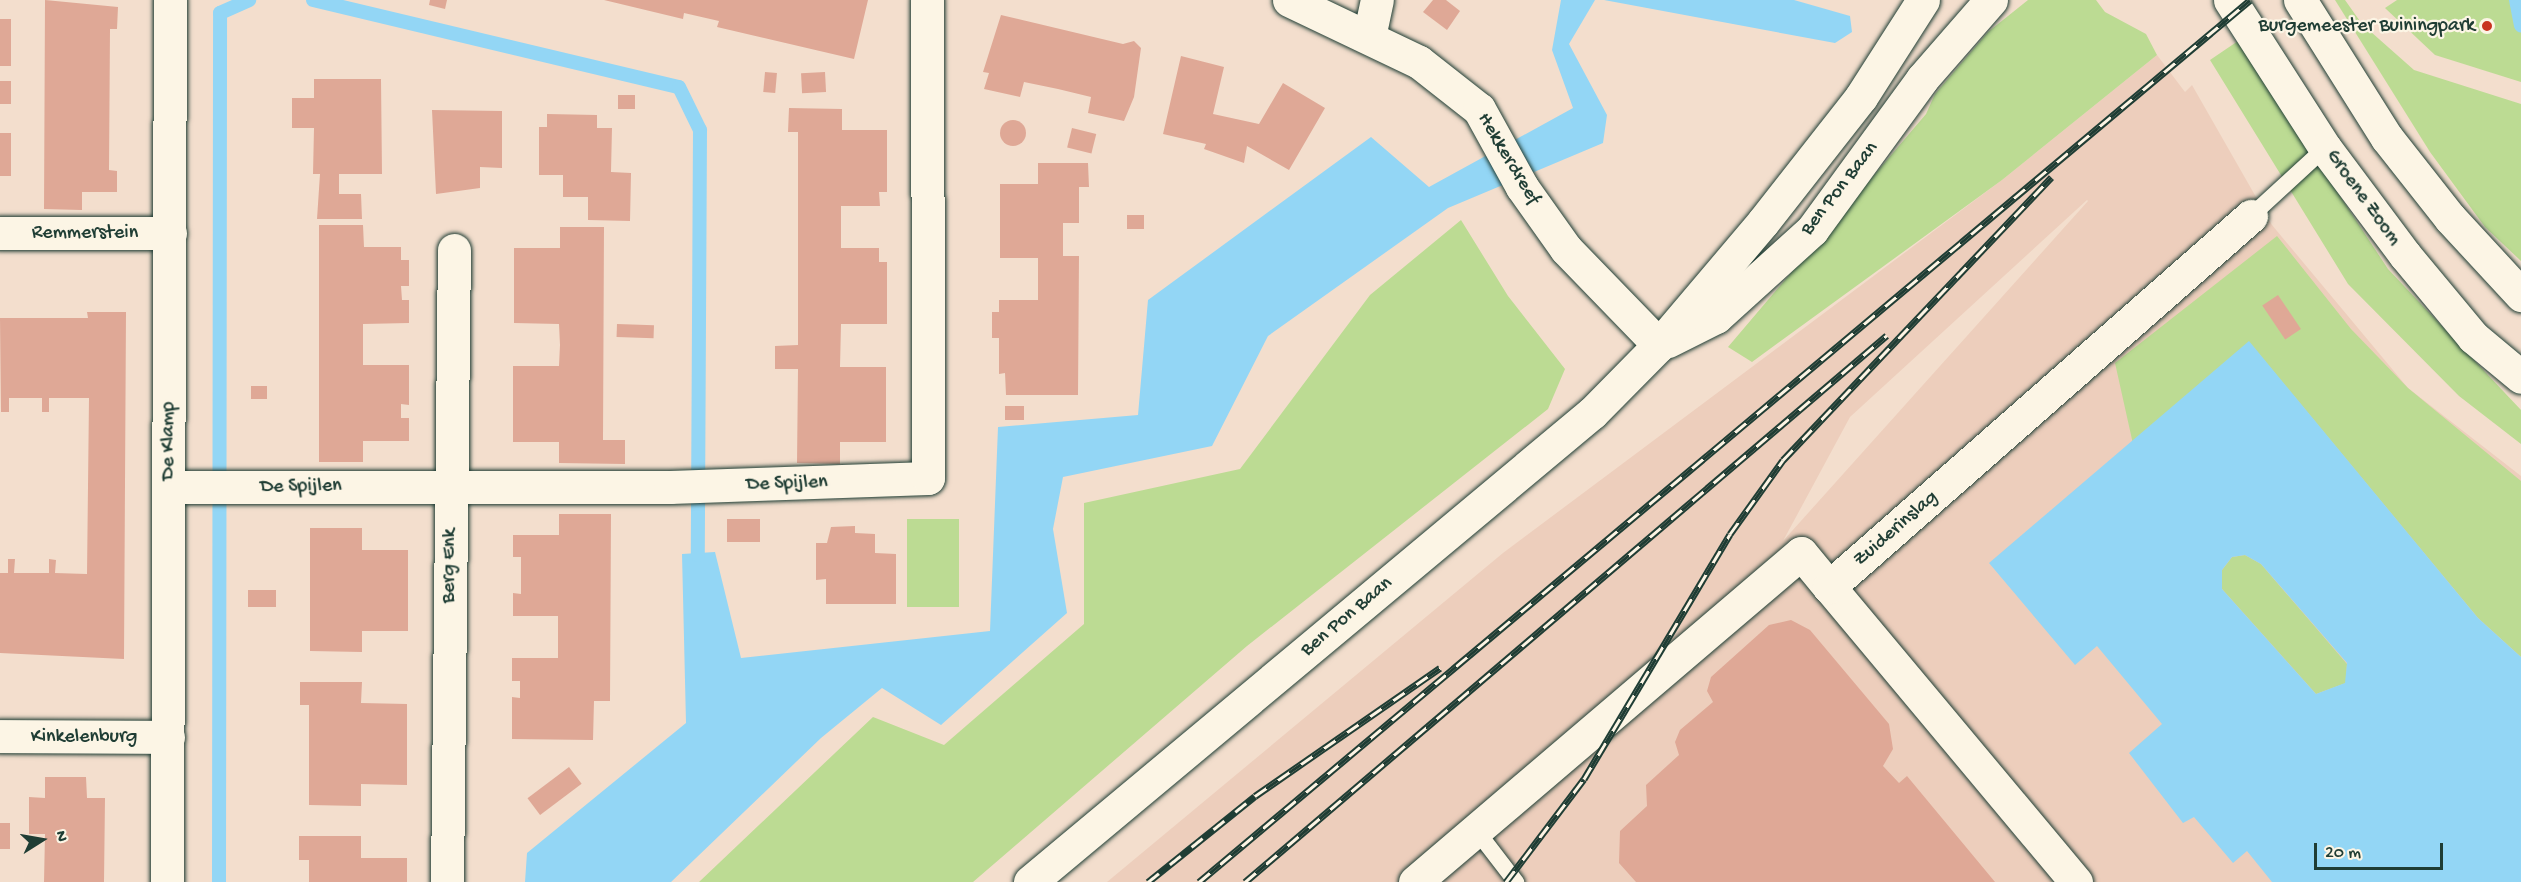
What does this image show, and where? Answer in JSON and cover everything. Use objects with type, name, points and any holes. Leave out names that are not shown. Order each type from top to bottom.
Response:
[{"type":"street","name":"De Klamp","points":[[167,882],[168,737],[176,488],[170,233],[170,0]]},
{"type":"street","name":"De Spijlen","points":[[176,488],[451,485],[670,487],[927,478],[927,0]]},
{"type":"street","name":"Hekkerdreef","points":[[1289,0],[1419,62],[1479,108],[1522,186],[1566,249],[1659,345]]},
{"type":"street","points":[[1369,37],[1377,0]]},
{"type":"street","name":"Ben Pon Baan","points":[[1030,882],[1592,413],[1659,345],[1861,97],[1923,0]]},
{"type":"street","name":"Ben Pon Baan","points":[[1659,345],[1716,317],[1812,230],[1922,79],[1991,0]]},
{"type":"street","name":"Groene Zoom","points":[[2229,0],[2325,148],[2473,337],[2521,377]]},
{"type":"street","points":[[2300,0],[2387,138],[2450,218],[2521,295]]},
{"type":"street","name":"Zuiderinslag","points":[[1829,587],[2251,216]]},
{"type":"street","name":"Remmerstein","points":[[0,233],[170,233]]},
{"type":"street","name":"Berg Enk","points":[[447,882],[454,249]]},
{"type":"street","points":[[1415,882],[1801,553],[2076,882]]},
{"type":"street","name":"Kinkelenburg","points":[[0,736],[168,737]]},
{"type":"lane","points":[[2251,216],[2325,148]]},
{"type":"lane","points":[[1476,830],[1516,882]]},
{"type":"shaded area","points":[[2157,55],[2185,92],[2192,85],[2272,225],[2408,388],[2521,476],[2521,882],[1107,882],[1503,553],[2002,180]],"holes":[[[2088,201],[1783,541],[1850,417]]]},
{"type":"green space","points":[[2028,0],[2096,0],[2105,12],[2146,34],[2157,55],[2002,180],[1752,362],[1728,347],[1926,114],[1935,94],[1988,32]]},
{"type":"green space","points":[[2335,0],[2345,0],[2362,24],[2414,70],[2521,104],[2521,261],[2485,227],[2430,152]]},
{"type":"green space","points":[[2397,0],[2521,0],[2521,82],[2435,55],[2385,8]]},
{"type":"green space","points":[[2238,41],[2388,269],[2521,410],[2521,444],[2459,396],[2348,284],[2210,60]]},
{"type":"green space","points":[[1461,220],[1508,296],[1565,369],[1548,409],[1247,646],[973,882],[699,882],[873,717],[944,745],[1084,624],[1084,503],[1240,469],[1370,295]]},
{"type":"green space","points":[[2277,236],[2351,329],[2408,388],[2521,481],[2521,657],[2478,618],[2249,342],[2133,444],[2115,363]]},
{"type":"green space","points":[[907,519],[959,519],[959,607],[907,607]]},
{"type":"green space","points":[[2245,555],[2261,564],[2347,664],[2346,683],[2316,694],[2222,589],[2222,570],[2232,557]]},
{"type":"water","points":[[1561,0],[1595,0],[1569,44],[1607,115],[1603,143],[1448,208],[1268,336],[1212,446],[1063,477],[1053,529],[1067,613],[941,725],[882,688],[821,738],[671,882],[525,882],[527,853],[686,723],[682,554],[715,552],[741,658],[990,631],[998,427],[1138,415],[1148,300],[1371,137],[1429,187],[1573,108],[1552,50]]},
{"type":"water","points":[[1604,0],[1794,0],[1850,16],[1852,32],[1835,43]]},
{"type":"water","points":[[2249,341],[2478,618],[2521,657],[2521,882],[2272,882],[2247,851],[2233,863],[2194,817],[2183,823],[2129,753],[2162,724],[2097,646],[2075,665],[1989,563]],"holes":[[[2245,555],[2261,564],[2347,663],[2345,683],[2316,694],[2222,589],[2222,570],[2232,557]]]},
{"type":"building","points":[[45,0],[118,7],[117,29],[110,29],[109,170],[117,171],[117,192],[82,192],[82,210],[44,209]]},
{"type":"building","points":[[430,0],[447,0],[445,9],[429,5]]},
{"type":"building","points":[[604,0],[868,0],[854,59],[717,27],[719,21],[684,13],[683,19]]},
{"type":"building","points":[[1433,0],[1446,0],[1460,11],[1447,30],[1423,12]]},
{"type":"building","points":[[1001,15],[1123,44],[1134,41],[1141,48],[1134,97],[1124,121],[1088,113],[1091,97],[1058,89],[1024,82],[1020,97],[984,89],[989,73],[983,72]]},
{"type":"building","points":[[0,19],[11,19],[11,66],[0,66]]},
{"type":"building","points":[[1181,56],[1224,67],[1213,114],[1259,124],[1283,83],[1325,108],[1289,170],[1247,146],[1244,163],[1204,149],[1206,144],[1163,134]]},
{"type":"building","points":[[765,72],[777,73],[775,93],[763,92]]},
{"type":"building","points":[[825,72],[826,92],[802,93],[801,73]]},
{"type":"building","points":[[314,79],[381,79],[382,174],[339,174],[339,194],[361,194],[362,219],[317,219],[320,174],[313,174],[314,128],[292,128],[292,98],[314,98]]},
{"type":"building","points":[[0,81],[11,81],[11,104],[0,104]]},
{"type":"building","points":[[618,95],[635,95],[635,109],[618,109]]},
{"type":"building","points":[[789,108],[842,109],[842,130],[887,130],[887,192],[879,192],[880,206],[841,206],[841,248],[879,248],[879,262],[887,262],[887,324],[841,324],[840,367],[886,367],[886,442],[840,442],[840,464],[797,463],[798,369],[775,369],[775,346],[798,345],[798,132],[788,132]]},
{"type":"building","points":[[432,110],[502,111],[502,168],[480,167],[480,188],[436,194]]},
{"type":"building","points":[[547,114],[597,115],[597,128],[612,128],[611,172],[631,173],[630,221],[588,220],[588,197],[563,197],[563,175],[539,175],[539,127],[547,127]]},
{"type":"building","points":[[1013,120],[1022,124],[1026,133],[1022,142],[1013,146],[1004,142],[1000,133],[1004,124]]},
{"type":"building","points":[[1072,128],[1096,134],[1091,153],[1067,147]]},
{"type":"building","points":[[0,133],[11,133],[11,176],[0,176]]},
{"type":"building","points":[[1038,163],[1088,163],[1089,187],[1079,187],[1079,223],[1063,223],[1063,256],[1079,256],[1078,395],[1006,395],[1005,373],[999,374],[999,338],[992,338],[992,312],[999,312],[999,300],[1038,300],[1038,258],[1000,258],[1000,184],[1038,184]]},
{"type":"building","points":[[1127,215],[1144,215],[1144,229],[1127,229]]},
{"type":"building","points":[[319,225],[363,225],[364,247],[401,247],[401,260],[409,260],[409,286],[401,286],[402,300],[409,300],[409,323],[363,324],[363,365],[409,365],[409,405],[401,404],[401,418],[409,418],[409,441],[363,441],[363,462],[319,462]]},
{"type":"building","points":[[560,227],[604,227],[603,440],[625,440],[625,464],[559,463],[559,442],[513,442],[513,366],[559,366],[560,345],[559,324],[514,323],[514,248],[560,248]]},
{"type":"building","points":[[2278,295],[2301,329],[2285,340],[2262,306]]},
{"type":"building","points":[[87,312],[126,312],[124,659],[0,653],[0,573],[8,573],[8,559],[15,559],[14,573],[49,573],[49,559],[56,560],[55,573],[87,574],[89,398],[49,398],[49,412],[42,412],[42,398],[9,398],[9,412],[1,412],[0,318],[88,318]]},
{"type":"building","points":[[617,324],[654,325],[654,338],[617,337]]},
{"type":"building","points":[[251,386],[267,386],[267,399],[251,399]]},
{"type":"building","points":[[1005,406],[1024,406],[1024,420],[1005,420]]},
{"type":"building","points":[[559,514],[611,514],[610,701],[594,701],[593,740],[512,739],[512,697],[520,698],[520,681],[512,681],[512,658],[558,658],[558,616],[513,616],[513,593],[521,594],[521,557],[513,557],[513,535],[559,535]]},
{"type":"building","points":[[727,519],[760,519],[760,542],[727,542]]},
{"type":"building","points":[[855,526],[855,533],[875,534],[875,553],[896,554],[896,604],[826,604],[826,579],[816,580],[816,543],[827,543],[831,527]]},
{"type":"building","points":[[310,528],[362,528],[362,550],[408,550],[408,631],[362,631],[362,652],[310,651]]},
{"type":"building","points":[[248,590],[276,590],[276,607],[248,607]]},
{"type":"building","points":[[1791,620],[1810,630],[1889,724],[1893,749],[1883,766],[1899,783],[1907,776],[1995,882],[1636,882],[1619,863],[1620,831],[1647,806],[1646,785],[1679,755],[1675,742],[1680,730],[1713,702],[1707,691],[1711,677],[1769,625]]},
{"type":"building","points":[[300,682],[362,682],[361,703],[407,704],[407,785],[361,784],[361,806],[309,805],[309,705],[300,705]]},
{"type":"building","points":[[569,767],[582,784],[540,815],[527,798]]},
{"type":"building","points":[[45,777],[86,777],[87,798],[105,798],[104,882],[44,882],[45,834],[29,834],[29,797],[45,798]]},
{"type":"building","points":[[0,823],[10,823],[10,849],[0,849]]},
{"type":"building","points":[[299,836],[361,836],[361,858],[407,858],[407,882],[309,882],[309,860],[299,860]]},
{"type":"waterway","points":[[219,882],[220,13],[249,0]]},
{"type":"waterway","points":[[313,0],[679,87],[700,130],[698,555]]},
{"type":"waterway","points":[[2516,0],[2521,26]]},
{"type":"railway","points":[[1199,882],[2250,0]]},
{"type":"railway","points":[[1506,882],[1584,779],[1730,534],[1783,460],[2052,177]]},
{"type":"railway","points":[[1245,882],[1887,335]]},
{"type":"railway","points":[[1148,882],[1255,796],[1440,668]]},
{"type":"place","name":"Burgemeester Buiningpark","points":[[2487,26]]}]
